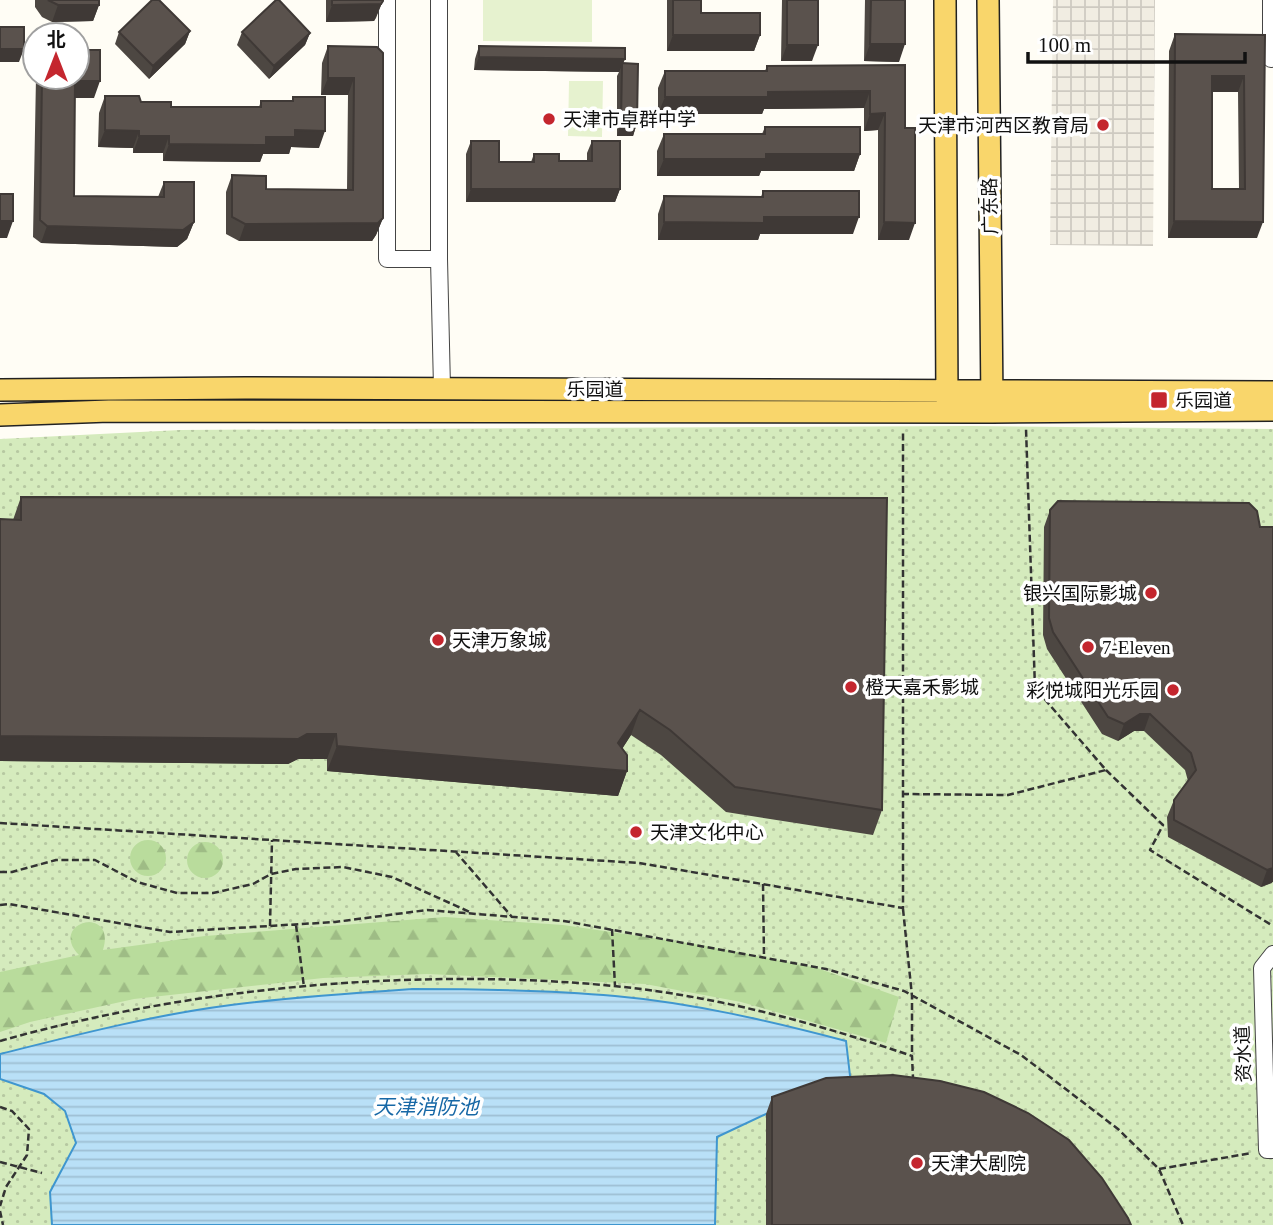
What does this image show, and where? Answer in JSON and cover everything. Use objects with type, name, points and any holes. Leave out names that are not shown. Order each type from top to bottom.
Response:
[{"type":"main road","points":[[945,0],[947,412]]},
{"type":"main road","name":"广东路","points":[[988,0],[992,412]]},
{"type":"main road","points":[[442,388],[443,411]]},
{"type":"main road","name":"乐园道","points":[[0,390],[442,388],[1273,392]]},
{"type":"main road","name":"乐园道","points":[[0,415],[109,411],[1273,410]]},
{"type":"street","points":[[387,0],[387,258],[439,258]]},
{"type":"street","points":[[439,0],[442,388]]},
{"type":"street","points":[[1271,0],[1271,59]]},
{"type":"street","name":"资水道","points":[[1270,1150],[1262,968],[1273,954]]},
{"type":"path","points":[[903,412],[903,908],[912,996],[913,1079]]},
{"type":"path","points":[[1026,412],[1035,688],[1106,770],[1163,825],[1150,850],[1273,926]]},
{"type":"path","points":[[902,794],[1008,795],[1106,770]]},
{"type":"path","points":[[0,822],[639,863],[903,908]]},
{"type":"path","points":[[270,926],[271,840]]},
{"type":"path","points":[[455,852],[512,917]]},
{"type":"path","points":[[0,872],[12,872],[56,860],[95,860],[138,882],[177,893],[213,893],[253,884],[271,874],[296,869],[344,867],[392,877],[474,914]]},
{"type":"path","points":[[763,884],[764,957]]},
{"type":"path","points":[[0,905],[9,904],[170,932],[335,922],[427,910],[564,921],[826,969],[904,991],[1021,1055],[1118,1129],[1159,1168],[1183,1225]]},
{"type":"path","points":[[296,925],[304,988]]},
{"type":"path","points":[[612,929],[615,986]]},
{"type":"path","points":[[0,1041],[118,1014],[203,999],[434,978],[615,986],[700,999],[803,1021],[912,1056]]},
{"type":"path","points":[[0,1107],[12,1111],[29,1129],[27,1155],[6,1187],[0,1206]]},
{"type":"path","points":[[1159,1168],[1270,1150]]},
{"type":"path","points":[[0,1162],[42,1173]]},
{"type":"path","points":[[0,1211],[3,1225]]},
{"type":"green space","points":[[483,0],[592,0],[592,42],[483,41]]},
{"type":"green space","points":[[569,81],[603,81],[602,137],[568,136]]},
{"type":"green space","name":"天津文化中心","points":[[972,426],[1273,429],[1273,1225],[0,1225],[0,439],[180,430]]},
{"type":"green space","points":[[148,840],[160,846],[166,858],[160,870],[148,876],[136,870],[130,858],[136,846]]},
{"type":"green space","points":[[205,842],[218,847],[223,860],[218,873],[205,878],[192,873],[187,860],[192,847]]},
{"type":"green space","points":[[445,917],[563,925],[700,945],[817,968],[899,997],[886,1043],[741,1002],[645,984],[427,974],[323,978],[134,999],[30,1022],[0,1032],[0,972],[79,955],[71,943],[71,934],[76,927],[84,923],[101,927],[105,936],[103,950],[205,936]]},
{"type":"shaded area","name":"天津市河西区教育局","points":[[1053,0],[1155,0],[1153,246],[1050,245]]},
{"type":"water","name":"天津消防池","points":[[412,989],[514,990],[615,996],[702,1008],[789,1027],[846,1041],[852,1093],[766,1114],[717,1137],[715,1225],[52,1225],[50,1192],[76,1143],[65,1111],[44,1094],[0,1079],[0,1054],[115,1026],[202,1009],[299,997]]},
{"type":"building","points":[[48,0],[99,0],[99,5],[58,5]]},
{"type":"building","points":[[152,0],[159,0],[190,31],[153,66],[119,32]]},
{"type":"building","points":[[276,0],[310,33],[274,66],[242,32]]},
{"type":"building","points":[[332,0],[383,1],[381,4],[332,5]]},
{"type":"building","points":[[673,0],[701,0],[701,13],[760,13],[760,35],[673,35]]},
{"type":"building","points":[[787,0],[818,0],[818,45],[787,45]]},
{"type":"building","points":[[871,0],[905,0],[905,44],[870,44]]},
{"type":"building","points":[[0,27],[21,27],[21,49],[0,49]]},
{"type":"building","points":[[1175,34],[1265,35],[1263,222],[1174,221]],"holes":[[[1212,76],[1244,76],[1245,189],[1212,189]]]},
{"type":"building","points":[[328,46],[377,47],[383,53],[383,218],[378,223],[245,224],[232,217],[232,175],[266,176],[266,189],[353,190],[354,78],[328,78]]},
{"type":"building","points":[[479,46],[625,48],[625,59],[479,57]]},
{"type":"building","points":[[91,50],[100,50],[100,81],[91,81]]},
{"type":"building","points":[[622,63],[638,64],[637,123],[621,123]]},
{"type":"building","points":[[905,65],[905,128],[915,128],[915,223],[884,222],[885,113],[870,114],[870,91],[768,92],[768,97],[665,97],[665,71],[767,71],[767,66]]},
{"type":"building","points":[[42,91],[75,91],[74,196],[164,197],[164,182],[194,182],[194,222],[183,230],[47,226],[40,220]]},
{"type":"building","points":[[105,96],[139,96],[141,102],[171,102],[171,107],[261,107],[261,101],[325,97],[325,131],[295,130],[295,137],[266,137],[266,145],[169,144],[169,136],[139,136],[139,131],[105,130]]},
{"type":"building","points":[[765,127],[860,127],[860,154],[766,154],[766,159],[664,159],[664,134],[765,134]]},
{"type":"building","points":[[471,141],[499,141],[499,162],[534,162],[534,154],[559,154],[559,161],[592,161],[592,141],[620,141],[620,189],[471,189]]},
{"type":"building","points":[[763,191],[859,191],[859,217],[764,217],[764,223],[664,222],[664,196],[763,197]]},
{"type":"building","points":[[0,194],[13,194],[13,221],[0,221]]},
{"type":"building","name":"天津万象城","points":[[21,497],[887,498],[882,810],[735,787],[670,730],[640,710],[618,743],[627,755],[627,771],[337,746],[336,734],[307,734],[298,739],[0,736],[0,519],[21,520]]},
{"type":"building","name":"彩悦城阳光乐园","points":[[1058,501],[1249,503],[1257,511],[1260,527],[1273,527],[1273,868],[1267,870],[1174,820],[1174,800],[1196,770],[1191,753],[1150,714],[1140,714],[1124,724],[1108,717],[1053,632],[1049,618],[1050,510]]},
{"type":"building","name":"天津大剧院","points":[[893,1075],[940,1081],[984,1092],[1028,1113],[1069,1140],[1102,1178],[1131,1225],[772,1225],[772,1097],[826,1078]]},
{"type":"place","name":"天津市卓群中学","points":[[549,119]]},
{"type":"place","name":"天津市河西区教育局","points":[[1103,125]]},
{"type":"place","name":"乐园道","points":[[1159,400]]},
{"type":"place","name":"银兴国际影城","points":[[1151,593]]},
{"type":"place","name":"天津万象城","points":[[438,640]]},
{"type":"place","name":"7-Eleven","points":[[1088,647]]},
{"type":"place","name":"橙天嘉禾影城","points":[[851,687]]},
{"type":"place","name":"彩悦城阳光乐园","points":[[1173,690]]},
{"type":"place","name":"天津文化中心","points":[[636,832]]},
{"type":"place","name":"天津大剧院","points":[[917,1163]]}]
